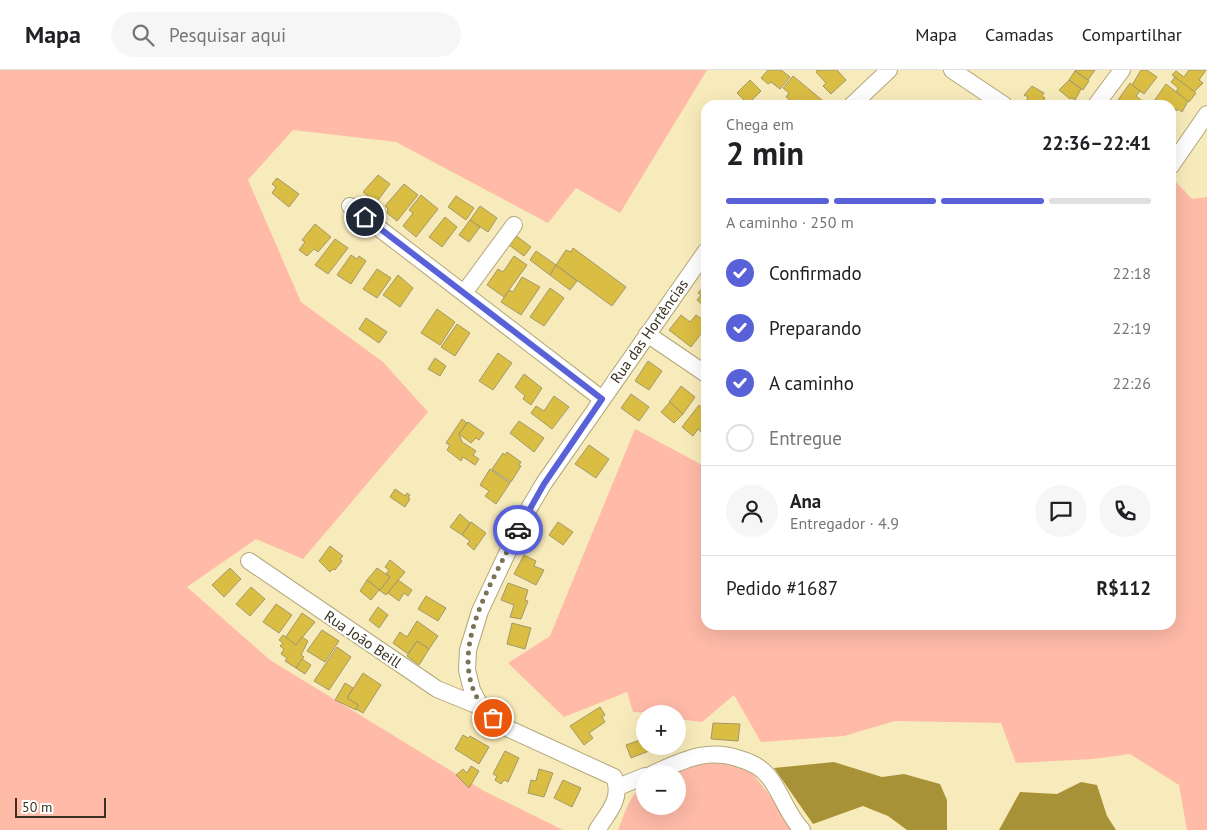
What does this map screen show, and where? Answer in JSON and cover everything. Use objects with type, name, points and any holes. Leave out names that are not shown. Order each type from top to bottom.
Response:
[{"type":"street","points":[[857,100],[889,70]]},
{"type":"street","points":[[952,70],[968,82],[979,87]]},
{"type":"street","points":[[963,70],[979,87],[997,100]]},
{"type":"street","points":[[1100,100],[1122,70]]},
{"type":"street","points":[[1176,159],[1207,114]]},
{"type":"street","points":[[350,206],[602,399]]},
{"type":"street","points":[[464,293],[514,225]]},
{"type":"street","name":"Rua das Hortências","points":[[618,787],[614,777],[604,771],[507,728],[481,707],[472,690],[467,670],[468,650],[480,611],[525,515],[602,399],[701,258]]},
{"type":"street","points":[[647,334],[701,371]]},
{"type":"street","name":"Rua João Beill","points":[[249,562],[437,689],[481,707]]},
{"type":"street","points":[[674,765],[696,756],[724,753],[751,762],[769,777],[791,819],[802,830]]},
{"type":"street","points":[[597,830],[617,797],[618,787],[636,780]]},
{"type":"shaded area","points":[[0,70],[707,70],[620,213],[576,188],[548,223],[396,142],[293,130],[248,180],[301,302],[383,362],[428,412],[303,559],[256,539],[187,587],[270,660],[484,791],[563,830],[0,830]]},
{"type":"shaded area","points":[[1176,182],[1192,199],[1207,197],[1207,830],[1187,830],[1179,785],[1130,754],[1093,759],[1016,763],[1001,723],[895,721],[844,736],[761,742],[734,695],[702,722],[686,720],[686,705],[636,705],[636,712],[633,712],[627,692],[564,717],[508,663],[550,636],[635,429],[701,464],[701,630],[1176,630]]},
{"type":"shaded area","points":[[720,755],[744,762],[796,830],[618,830],[628,805],[636,793],[636,815],[686,815],[686,767]]},
{"type":"shaded area","points":[[834,762],[882,777],[904,774],[940,784],[947,800],[947,830],[907,830],[888,816],[863,806],[813,824],[774,768]]},
{"type":"shaded area","points":[[1081,782],[1097,785],[1107,816],[1116,830],[999,830],[1020,792],[1057,794]]},
{"type":"building","points":[[768,70],[781,70],[790,77],[780,89],[771,82],[768,84],[761,78]]},
{"type":"building","points":[[817,70],[837,70],[846,80],[831,94],[823,86],[826,83],[816,72]]},
{"type":"building","points":[[1076,70],[1095,70],[1088,80],[1075,71]]},
{"type":"building","points":[[1141,70],[1147,70],[1157,77],[1144,94],[1132,85]]},
{"type":"building","points":[[1189,70],[1206,70],[1199,80],[1203,83],[1194,92],[1172,75],[1176,71],[1184,77]]},
{"type":"building","points":[[1075,71],[1089,81],[1083,90],[1069,80]]},
{"type":"building","points":[[793,76],[822,100],[790,100],[786,97],[789,93],[783,88]]},
{"type":"building","points":[[1175,77],[1196,93],[1189,102],[1176,92],[1178,88],[1171,82]]},
{"type":"building","points":[[750,80],[761,91],[752,100],[744,100],[737,93]]},
{"type":"building","points":[[1069,80],[1081,89],[1075,100],[1070,99],[1059,90]]},
{"type":"building","points":[[1130,83],[1140,91],[1136,96],[1141,100],[1118,100]]},
{"type":"building","points":[[1166,84],[1188,101],[1182,112],[1178,109],[1176,110],[1176,100],[1155,100]]},
{"type":"building","points":[[1032,86],[1044,93],[1042,96],[1045,98],[1044,100],[1027,100],[1028,97],[1024,95]]},
{"type":"building","points":[[378,175],[390,184],[376,203],[363,192]]},
{"type":"building","points":[[277,178],[299,194],[289,207],[272,193],[276,187],[272,184]]},
{"type":"building","points":[[404,184],[418,195],[397,221],[387,213],[388,209],[385,206]]},
{"type":"building","points":[[421,195],[438,209],[416,237],[403,226],[413,213],[409,210]]},
{"type":"building","points":[[456,196],[474,208],[466,220],[448,207]]},
{"type":"building","points":[[480,206],[497,218],[488,232],[470,220]]},
{"type":"building","points":[[445,217],[457,227],[442,247],[429,237]]},
{"type":"building","points":[[470,220],[480,227],[469,242],[459,235]]},
{"type":"building","points":[[315,224],[331,237],[318,252],[314,249],[307,256],[299,250],[305,242],[302,240]]},
{"type":"building","points":[[515,235],[531,247],[524,256],[509,245]]},
{"type":"building","points":[[335,239],[348,248],[328,274],[315,265]]},
{"type":"building","points":[[573,248],[626,287],[612,306],[556,265],[566,250],[571,252]]},
{"type":"building","points":[[536,251],[556,265],[550,275],[530,260]]},
{"type":"building","points":[[351,255],[357,259],[359,256],[366,261],[351,284],[337,275]]},
{"type":"building","points":[[514,256],[527,265],[504,297],[487,285],[498,269],[503,272]]},
{"type":"building","points":[[556,265],[577,281],[570,290],[550,275]]},
{"type":"building","points":[[377,269],[391,278],[377,298],[363,289]]},
{"type":"building","points":[[398,275],[413,288],[400,307],[383,295]]},
{"type":"building","points":[[522,277],[540,287],[521,315],[501,302],[509,290],[513,292]]},
{"type":"building","points":[[550,288],[564,298],[544,326],[530,317]]},
{"type":"building","points":[[701,295],[701,304],[697,300]]},
{"type":"building","points":[[437,309],[455,322],[440,345],[421,333]]},
{"type":"building","points":[[681,315],[690,322],[696,315],[701,318],[701,334],[691,347],[669,330]]},
{"type":"building","points":[[366,318],[387,332],[379,343],[359,329]]},
{"type":"building","points":[[457,324],[470,333],[455,356],[441,347]]},
{"type":"building","points":[[498,353],[512,363],[493,390],[479,381]]},
{"type":"building","points":[[435,358],[446,366],[440,376],[428,369]]},
{"type":"building","points":[[648,361],[662,371],[649,390],[635,381]]},
{"type":"building","points":[[524,374],[542,388],[531,405],[523,399],[525,396],[515,387]]},
{"type":"building","points":[[681,386],[695,397],[683,414],[669,402]]},
{"type":"building","points":[[631,394],[649,407],[639,421],[621,408]]},
{"type":"building","points":[[554,396],[569,407],[552,429],[531,413],[536,406],[544,411]]},
{"type":"building","points":[[670,402],[683,414],[674,423],[661,412]]},
{"type":"building","points":[[699,405],[701,407],[701,432],[698,429],[693,436],[682,427]]},
{"type":"building","points":[[462,419],[467,423],[459,434],[462,442],[476,451],[473,455],[479,459],[475,465],[463,457],[461,461],[447,450],[450,445],[446,443]]},
{"type":"building","points":[[519,421],[544,438],[534,452],[510,433]]},
{"type":"building","points":[[468,422],[484,433],[479,440],[476,438],[471,443],[459,434]]},
{"type":"building","points":[[589,445],[609,459],[596,478],[575,464]]},
{"type":"building","points":[[507,452],[521,462],[519,465],[521,466],[511,482],[492,469],[503,453],[505,455]]},
{"type":"building","points":[[490,469],[510,483],[496,504],[485,496],[489,491],[480,485]]},
{"type":"building","points":[[395,489],[405,496],[407,493],[410,495],[408,498],[410,499],[405,507],[390,497]]},
{"type":"building","points":[[460,514],[470,523],[462,535],[450,527]]},
{"type":"building","points":[[471,522],[486,533],[474,550],[467,544],[470,541],[462,535]]},
{"type":"building","points":[[558,522],[573,532],[563,545],[549,535]]},
{"type":"building","points":[[330,546],[343,556],[340,559],[342,561],[335,570],[333,569],[330,572],[319,561]]},
{"type":"building","points":[[524,555],[536,561],[534,566],[544,570],[536,585],[514,574]]},
{"type":"building","points":[[390,560],[405,572],[386,595],[379,590],[371,600],[360,591],[367,580],[380,590],[390,577],[386,574],[389,570],[385,567]]},
{"type":"building","points":[[230,568],[241,579],[224,597],[212,585]]},
{"type":"building","points":[[377,568],[390,577],[380,590],[367,580]]},
{"type":"building","points":[[398,580],[412,590],[408,596],[404,593],[399,601],[388,593]]},
{"type":"building","points":[[508,583],[528,590],[525,600],[528,601],[521,619],[510,617],[514,605],[501,600]]},
{"type":"building","points":[[251,587],[265,599],[250,616],[236,604]]},
{"type":"building","points":[[426,596],[446,608],[438,621],[418,609]]},
{"type":"building","points":[[276,604],[292,615],[279,633],[263,622]]},
{"type":"building","points":[[378,607],[388,615],[379,628],[369,620]]},
{"type":"building","points":[[302,613],[315,622],[296,645],[285,638]]},
{"type":"building","points":[[417,621],[438,636],[429,649],[417,641],[408,654],[393,643],[400,632],[407,637]]},
{"type":"building","points":[[512,623],[531,628],[525,649],[507,644]]},
{"type":"building","points":[[322,630],[339,641],[325,662],[307,651]]},
{"type":"building","points":[[283,635],[296,645],[302,637],[308,641],[301,655],[304,657],[296,668],[285,661],[287,658],[281,654],[284,649],[280,646],[283,643],[279,640]]},
{"type":"building","points":[[417,641],[429,649],[419,665],[407,656]]},
{"type":"building","points":[[337,647],[351,657],[329,690],[314,681]]},
{"type":"building","points":[[302,659],[311,665],[305,674],[296,668]]},
{"type":"building","points":[[363,673],[381,685],[363,713],[356,709],[358,705],[347,698]]},
{"type":"building","points":[[345,683],[353,688],[347,698],[358,705],[356,710],[335,700]]},
{"type":"building","points":[[600,707],[605,715],[602,717],[605,722],[589,733],[593,738],[584,745],[570,726]]},
{"type":"building","points":[[713,723],[740,724],[738,741],[711,739]]},
{"type":"building","points":[[463,735],[468,738],[470,736],[489,747],[479,764],[455,749]]},
{"type":"building","points":[[636,741],[636,755],[639,755],[631,758],[626,745]]},
{"type":"building","points":[[505,751],[519,758],[508,782],[504,780],[501,784],[495,780],[497,776],[493,774]]},
{"type":"building","points":[[471,766],[479,771],[469,788],[456,775],[463,769],[467,773]]},
{"type":"building","points":[[539,769],[553,773],[544,797],[528,793],[531,780],[536,781]]},
{"type":"building","points":[[563,780],[581,788],[572,807],[554,798]]},
{"type":"way so far","points":[[493,718],[481,707],[472,690],[467,670],[468,650],[480,611],[518,530]]},
{"type":"route","points":[[365,217],[602,399],[544,484],[518,530]]}]
